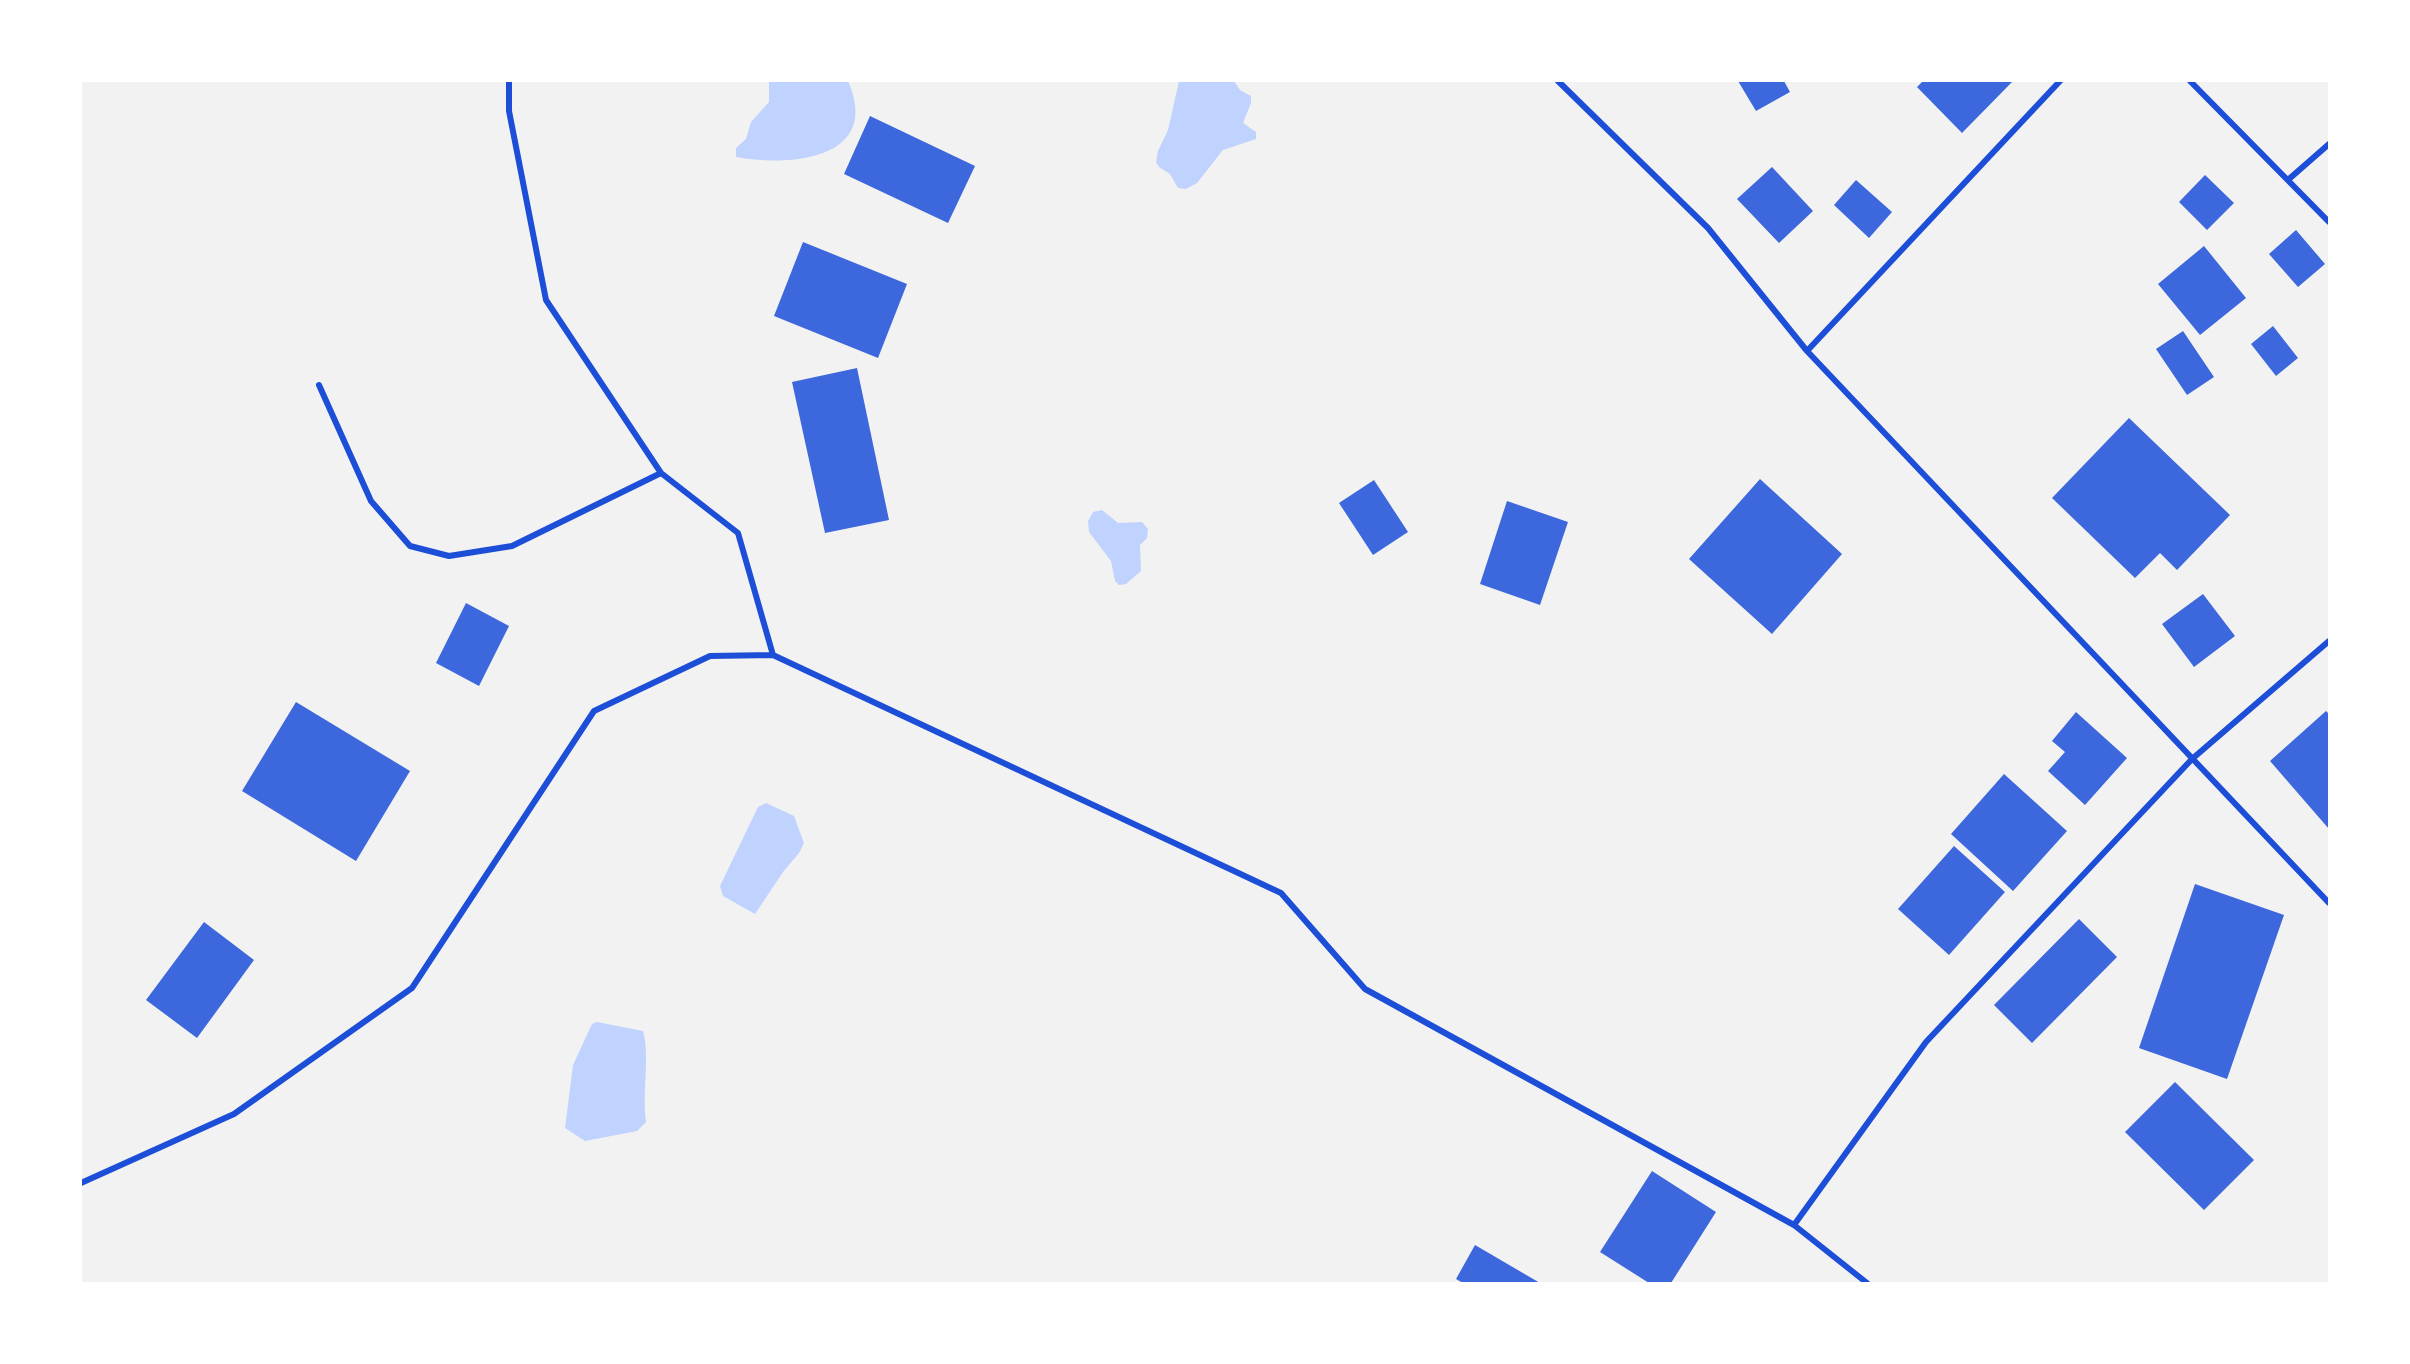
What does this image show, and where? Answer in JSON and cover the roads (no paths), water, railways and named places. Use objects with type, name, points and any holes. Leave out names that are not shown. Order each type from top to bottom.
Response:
[{"type":"street","points":[[509,81],[510,111],[546,300],[661,473],[738,533],[773,655]]},
{"type":"street","points":[[1558,81],[1708,228],[1807,351],[2329,903]]},
{"type":"street","points":[[1807,351],[2060,81]]},
{"type":"street","points":[[2190,81],[2329,222]]},
{"type":"street","points":[[2289,179],[2329,144]]},
{"type":"street","points":[[319,385],[371,501],[410,546],[449,556],[512,546],[661,473]]},
{"type":"street","points":[[1794,1225],[1926,1042],[2192,759],[2329,641]]},
{"type":"street","points":[[81,1183],[234,1114],[412,988],[594,711],[710,656],[773,655],[1281,893],[1365,989],[1794,1225],[1867,1283]]},
{"type":"water","points":[[769,81],[848,81],[855,107],[853,128],[842,142],[825,152],[804,158],[757,160],[736,157],[736,148],[746,139],[751,122],[769,102]]},
{"type":"water","points":[[1179,81],[1234,81],[1240,90],[1251,96],[1251,103],[1243,123],[1256,132],[1256,139],[1223,150],[1197,183],[1186,189],[1178,188],[1170,174],[1159,167],[1156,162],[1158,151],[1168,130]]},
{"type":"water","points":[[1102,510],[1118,523],[1142,522],[1148,529],[1147,538],[1140,545],[1141,571],[1126,584],[1119,585],[1115,581],[1111,561],[1089,532],[1088,521],[1093,512]]},
{"type":"water","points":[[766,803],[794,816],[804,843],[755,914],[723,896],[720,886],[758,807]]},
{"type":"water","points":[[597,1022],[643,1031],[646,1052],[646,1122],[637,1131],[585,1141],[565,1128],[573,1065],[592,1024]]}]
